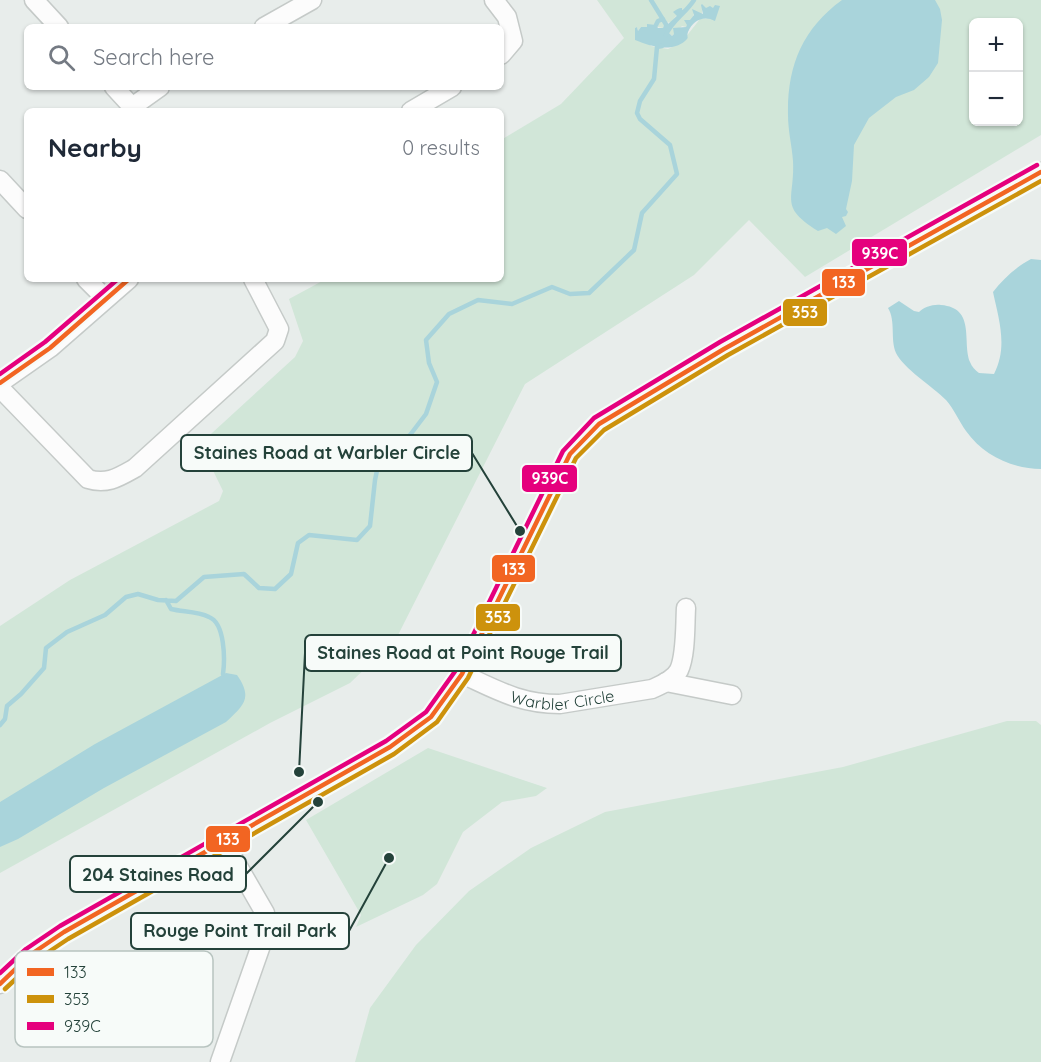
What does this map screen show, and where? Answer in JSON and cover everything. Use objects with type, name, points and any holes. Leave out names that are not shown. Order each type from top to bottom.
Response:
[{"type":"street","points":[[34,0],[56,24]]},
{"type":"street","points":[[269,24],[312,0]]},
{"type":"street","points":[[494,0],[507,17],[513,41],[504,52]]},
{"type":"street","points":[[117,90],[133,108]]},
{"type":"street","points":[[135,108],[156,90]]},
{"type":"street","points":[[416,108],[447,90]]},
{"type":"street","points":[[36,951],[64,931],[121,901],[390,747],[431,717],[462,674],[570,454],[598,424],[724,350],[1041,172]]},
{"type":"street","points":[[0,180],[24,206]]},
{"type":"street","points":[[89,282],[105,298]]},
{"type":"street","points":[[0,383],[50,348],[125,282]]},
{"type":"street","points":[[0,388],[88,479],[99,483],[113,480],[135,468],[275,342],[279,329],[255,282]]},
{"type":"street","points":[[666,682],[678,672],[682,658],[686,608]]},
{"type":"street","name":"Warbler Circle","points":[[462,674],[517,699],[546,704],[560,704],[652,689],[666,682],[732,695]]},
{"type":"street","points":[[220,1062],[265,934],[265,913],[224,842]]},
{"type":"street","points":[[0,984],[15,967]]},
{"type":"green space","points":[[597,0],[1041,0],[1041,135],[805,277],[749,220],[694,275],[525,384],[396,639],[350,683],[270,723],[0,873],[0,626],[70,580],[219,501],[223,491],[200,444],[295,357],[303,341],[289,299],[320,282],[504,282],[504,138],[561,104],[624,38]],"holes":[[[718,7],[715,18],[700,19],[681,43],[668,49],[651,46],[635,28],[637,27],[638,31],[641,27],[648,25],[663,28],[665,23],[672,22],[675,17],[686,10],[669,28],[668,32],[672,36],[682,26],[687,26],[694,11],[702,14],[702,8]]]},
{"type":"green space","points":[[1007,721],[1036,721],[1041,725],[1041,1062],[355,1062],[370,1008],[416,945],[469,891],[531,848],[605,812],[843,767]]},
{"type":"green space","points":[[428,748],[547,788],[536,796],[502,802],[463,832],[437,884],[423,895],[356,927],[361,915],[306,820]]},
{"type":"water","points":[[842,0],[935,0],[942,20],[938,63],[929,77],[914,90],[896,97],[869,118],[854,145],[852,181],[846,209],[848,212],[842,217],[846,226],[836,234],[827,228],[818,231],[793,208],[791,194],[793,161],[788,121],[788,97],[794,65],[807,36],[828,11]]},
{"type":"water","points":[[702,4],[706,8],[720,6],[715,21],[707,18],[696,22],[690,28],[687,39],[679,45],[667,48],[635,40],[635,28],[637,27],[638,31],[641,27],[647,27],[647,24],[663,28],[665,22],[668,24],[677,16],[673,12],[679,8],[687,9],[669,28],[668,32],[672,36],[673,28],[686,27],[684,20],[690,20],[694,15],[692,9],[703,14]]},
{"type":"water","points":[[1031,259],[1041,260],[1041,469],[1019,466],[999,459],[973,440],[946,400],[911,371],[896,353],[892,319],[888,308],[899,301],[919,312],[935,305],[952,307],[959,312],[966,327],[968,354],[975,370],[979,373],[994,374],[1001,354],[1001,333],[993,292],[1010,274]]},
{"type":"water","points":[[226,673],[237,675],[245,690],[245,695],[242,706],[226,722],[0,847],[0,802],[95,744]]},
{"type":"waterway","points":[[651,0],[667,26]]},
{"type":"waterway","points":[[666,35],[671,25],[694,0]]},
{"type":"waterway","points":[[656,25],[663,19]]},
{"type":"waterway","points":[[0,725],[5,719],[7,706],[44,668],[46,648],[67,632],[105,615],[126,597],[138,594],[158,600],[176,601],[204,577],[244,574],[259,588],[275,589],[291,574],[298,543],[309,535],[357,540],[370,526],[379,461],[410,435],[426,414],[437,382],[429,363],[426,340],[449,314],[478,300],[512,304],[552,287],[570,294],[589,293],[634,250],[642,213],[677,174],[670,145],[640,119],[637,113],[640,101],[654,79],[657,47],[662,46]]},
{"type":"waterway","points":[[166,600],[171,609],[209,617],[218,626],[223,642],[223,674]]},
{"type":"transit line","name":"939C","points":[[24,951],[60,926],[386,741],[426,712],[456,670],[563,451],[594,418],[720,342],[1037,165]]},
{"type":"transit line","name":"133","points":[[36,951],[64,932],[390,747],[431,717],[462,674],[570,454],[599,424],[724,349],[1041,172]]},
{"type":"transit line","name":"353","points":[[50,951],[394,754],[437,722],[468,678],[576,458],[604,430],[728,355],[1041,181]]},
{"type":"transit line","name":"939C","points":[[0,374],[45,342],[115,282]]},
{"type":"transit line","name":"133","points":[[0,383],[50,348],[126,282]]},
{"type":"transit line","name":"939C","points":[[0,973],[15,959]]},
{"type":"transit line","name":"133","points":[[0,984],[15,970]]},
{"type":"transit line","name":"353","points":[[5,989],[15,980]]},
{"type":"place","name":"Staines Road at Warbler Circle","points":[[520,531]]},
{"type":"place","name":"Staines Road at Point Rouge Trail","points":[[299,772]]},
{"type":"place","name":"204 Staines Road","points":[[318,802]]},
{"type":"place","name":"Rouge Point Trail Park","points":[[389,858]]}]
